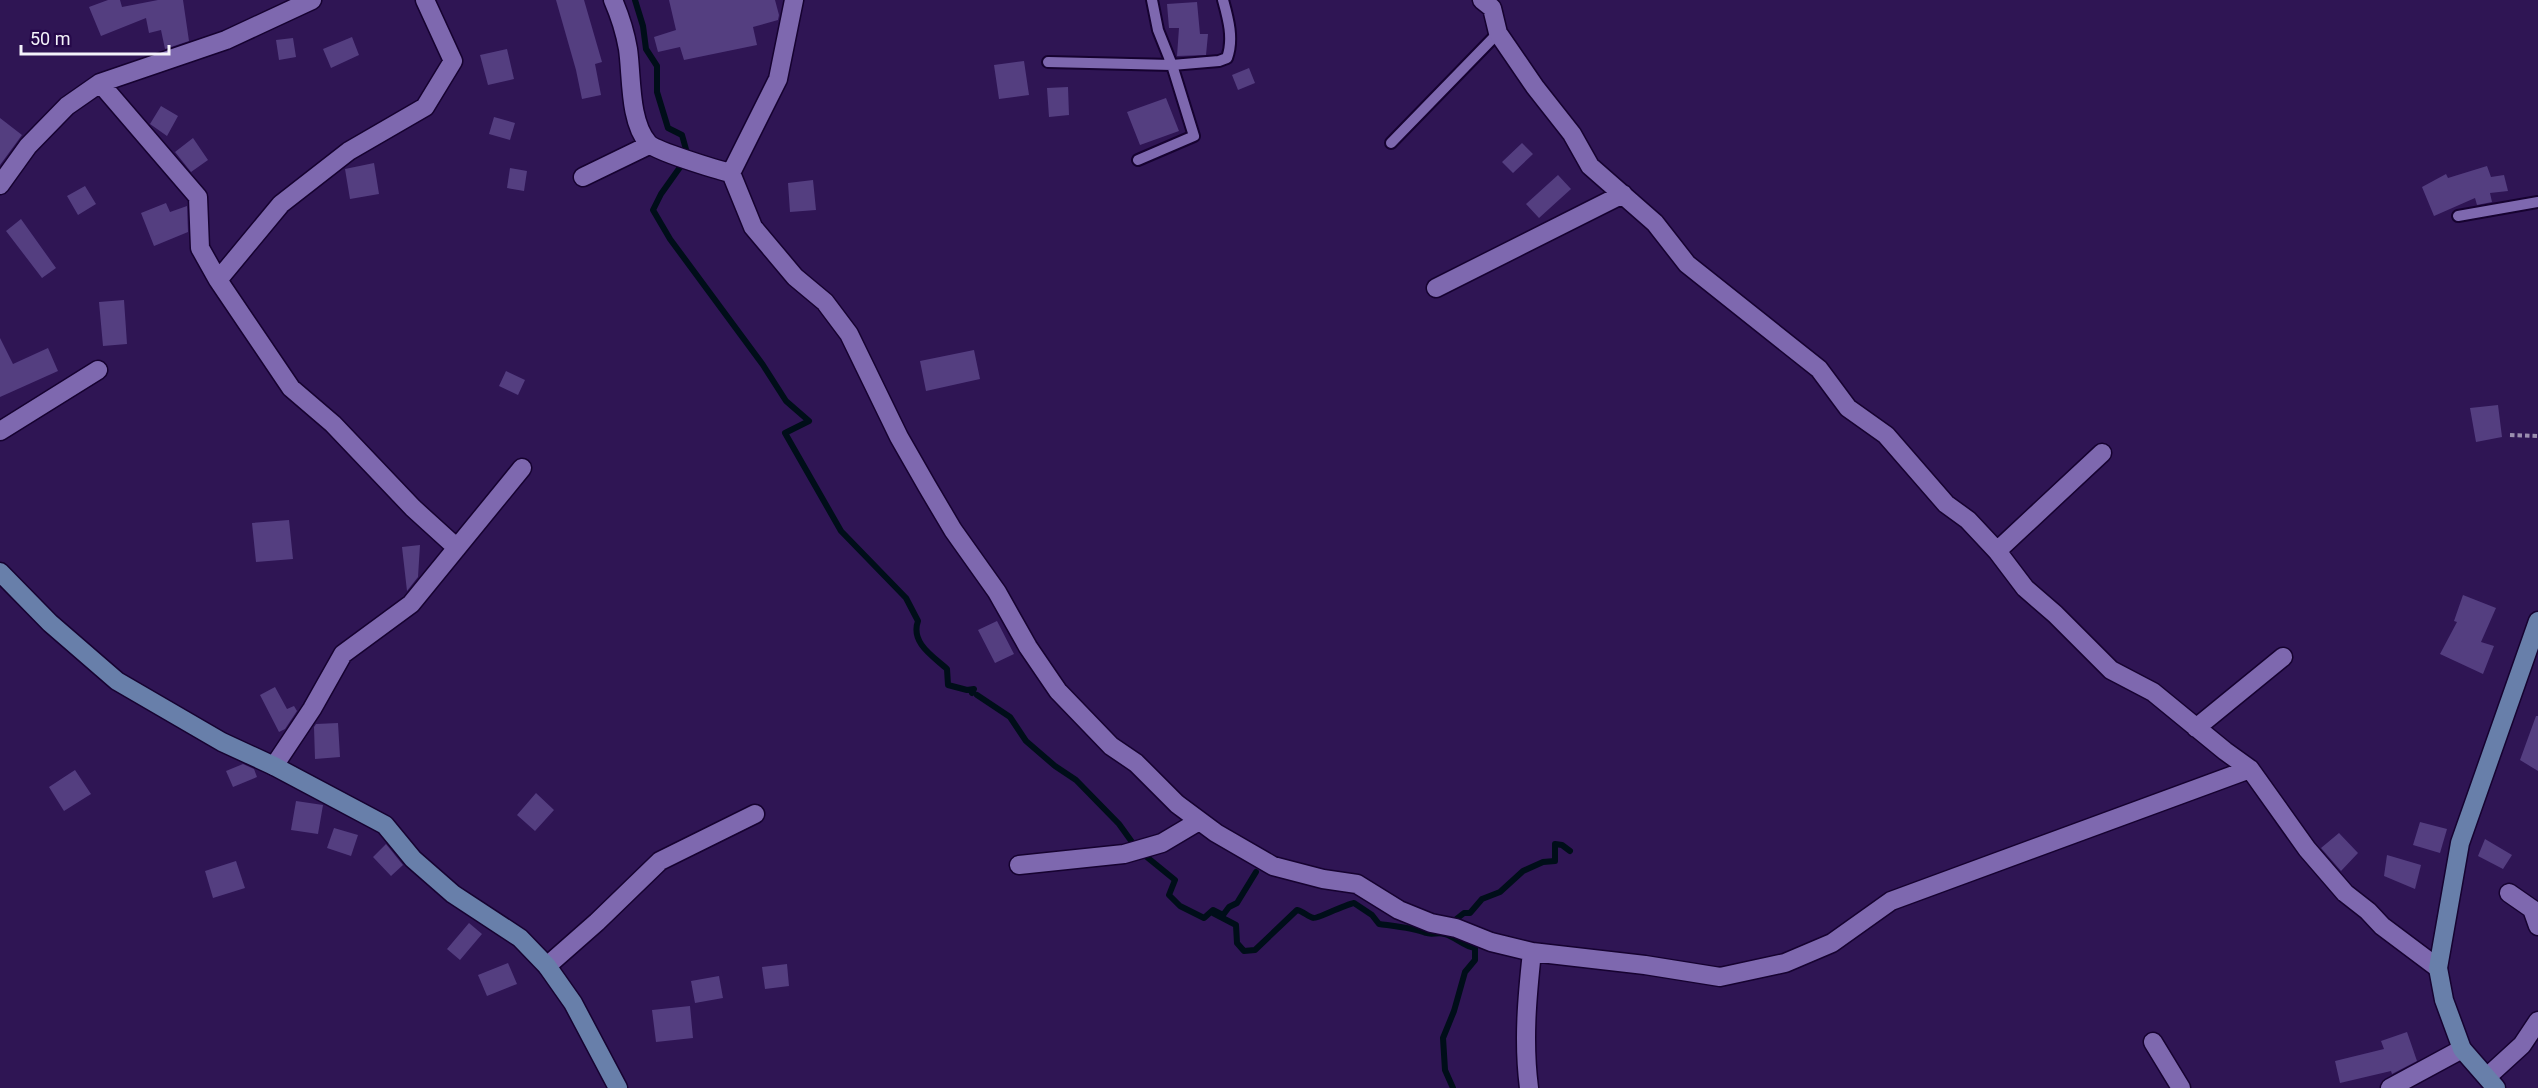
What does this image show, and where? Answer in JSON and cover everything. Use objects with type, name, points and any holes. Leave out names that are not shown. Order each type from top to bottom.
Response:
[{"type":"main road","points":[[0,572],[50,623],[117,681],[222,742],[274,766],[385,825],[413,860],[453,894],[520,938],[547,966],[573,1003],[618,1088]]},
{"type":"main road","points":[[2491,1083],[2462,1049],[2444,1000],[2438,968],[2460,843],[2538,621]]},
{"type":"street","points":[[0,185],[28,146],[67,106],[100,83],[226,40],[312,0]]},
{"type":"street","points":[[218,280],[281,204],[349,151],[425,106],[453,61],[425,0]]},
{"type":"street","points":[[613,0],[620,16],[627,46],[633,104],[641,132],[649,145],[705,167],[730,173]]},
{"type":"street","points":[[730,173],[778,79],[794,0]]},
{"type":"street","points":[[1482,0],[1492,8],[1498,33],[1535,87],[1572,134],[1590,166],[1655,223],[1687,264],[1819,369],[1848,408],[1886,435],[1946,504],[1968,520],[1997,551],[2025,588],[2055,614],[2111,670],[2153,692],[2250,769],[2307,849],[2345,893],[2368,911],[2382,926],[2438,968]]},
{"type":"street","points":[[100,83],[198,197],[200,248],[218,280],[291,388],[333,424],[413,508],[457,548]]},
{"type":"street","points":[[583,177],[649,145]]},
{"type":"street","points":[[730,173],[753,227],[795,277],[825,302],[849,334],[899,437],[927,486],[953,530],[997,592],[1028,647],[1058,691],[1112,746],[1136,763],[1177,804],[1216,833],[1273,866],[1323,879],[1357,884],[1399,910],[1491,942],[1532,952],[1645,965],[1720,977],[1785,963],[1832,943],[1891,901],[2250,769]]},
{"type":"street","points":[[1436,288],[1623,194]]},
{"type":"street","points":[[0,431],[98,370]]},
{"type":"street","points":[[1997,551],[2102,453]]},
{"type":"street","points":[[274,766],[312,709],[343,654],[411,604],[522,468]]},
{"type":"street","points":[[2196,728],[2283,657]]},
{"type":"street","points":[[547,966],[597,922],[660,861],[755,814]]},
{"type":"street","points":[[1019,865],[1124,854],[1162,843],[1199,821]]},
{"type":"street","points":[[2509,893],[2532,909],[2538,926]]},
{"type":"street","points":[[1528,1088],[1524,1052],[1526,1002],[1532,952]]},
{"type":"street","points":[[2491,1083],[2522,1046],[2538,1021]]},
{"type":"street","points":[[2153,1042],[2181,1088]]},
{"type":"street","points":[[2390,1088],[2462,1049]]},
{"type":"lane","points":[[1138,159],[1194,136],[1173,64],[1158,30],[1152,0]]},
{"type":"lane","points":[[1048,63],[1173,64],[1219,61],[1227,58],[1229,50],[1229,34],[1222,0]]},
{"type":"lane","points":[[1392,143],[1498,33]]},
{"type":"lane","points":[[2458,216],[2538,202]]},
{"type":"path","points":[[2510,435],[2538,436]]},
{"type":"building","points":[[108,0],[120,0],[122,7],[158,0],[183,0],[189,41],[165,49],[161,30],[149,33],[146,18],[101,36],[89,7]]},
{"type":"building","points":[[556,0],[584,0],[602,62],[595,64],[601,95],[582,99]]},
{"type":"building","points":[[669,0],[775,0],[779,15],[778,20],[753,27],[757,45],[684,60],[680,47],[658,52],[654,37],[676,30]]},
{"type":"building","points":[[1197,2],[1200,34],[1208,34],[1206,55],[1177,56],[1179,28],[1169,28],[1167,4]]},
{"type":"building","points":[[352,37],[359,55],[331,68],[323,49]]},
{"type":"building","points":[[293,38],[296,57],[279,60],[276,40]]},
{"type":"building","points":[[507,49],[514,79],[488,85],[480,55]]},
{"type":"building","points":[[1024,61],[1029,95],[999,99],[994,65]]},
{"type":"building","points":[[1249,68],[1255,83],[1238,90],[1232,75]]},
{"type":"building","points":[[1068,87],[1069,115],[1049,117],[1047,88]]},
{"type":"building","points":[[1166,98],[1179,131],[1140,145],[1127,112]]},
{"type":"building","points":[[161,106],[178,116],[167,136],[150,124]]},
{"type":"building","points":[[494,117],[515,123],[510,140],[489,134]]},
{"type":"building","points":[[0,118],[22,135],[0,165]]},
{"type":"building","points":[[193,138],[208,160],[191,172],[175,152]]},
{"type":"building","points":[[1522,143],[1533,154],[1513,173],[1502,162]]},
{"type":"building","points":[[374,163],[379,194],[350,199],[345,169]]},
{"type":"building","points":[[2487,166],[2491,177],[2504,175],[2508,191],[2490,193],[2492,202],[2477,205],[2475,198],[2434,216],[2422,187],[2446,174],[2448,178]]},
{"type":"building","points":[[510,168],[527,171],[524,191],[507,188]]},
{"type":"building","points":[[1558,175],[1571,189],[1539,218],[1526,204]]},
{"type":"building","points":[[813,180],[816,210],[790,212],[788,183]]},
{"type":"building","points":[[85,186],[96,204],[78,215],[67,196]]},
{"type":"building","points":[[166,203],[170,212],[187,206],[188,232],[154,246],[141,213]]},
{"type":"building","points":[[21,219],[56,268],[42,278],[6,231]]},
{"type":"building","points":[[124,300],[127,344],[103,346],[99,302]]},
{"type":"building","points":[[0,338],[13,364],[48,348],[58,371],[0,397]]},
{"type":"building","points":[[974,350],[980,379],[926,391],[920,361]]},
{"type":"building","points":[[506,371],[525,380],[518,395],[499,386]]},
{"type":"building","points":[[2498,405],[2502,437],[2476,442],[2470,408]]},
{"type":"building","points":[[289,520],[293,559],[256,562],[252,523]]},
{"type":"building","points":[[420,545],[418,577],[407,591],[402,547]]},
{"type":"building","points":[[2463,595],[2496,608],[2481,642],[2494,646],[2483,674],[2440,654],[2457,622],[2454,621]]},
{"type":"building","points":[[997,621],[1014,654],[995,663],[978,630]]},
{"type":"building","points":[[275,687],[287,709],[294,706],[297,711],[285,729],[279,732],[260,695]]},
{"type":"building","points":[[2536,716],[2538,716],[2538,771],[2520,760]]},
{"type":"building","points":[[338,723],[340,757],[315,759],[314,727],[316,724]]},
{"type":"building","points":[[243,764],[254,769],[257,777],[233,787],[226,771]]},
{"type":"building","points":[[75,770],[91,794],[64,811],[49,787]]},
{"type":"building","points":[[536,793],[554,810],[535,831],[517,815]]},
{"type":"building","points":[[296,801],[323,805],[318,834],[291,830]]},
{"type":"building","points":[[2420,822],[2447,829],[2440,853],[2413,845]]},
{"type":"building","points":[[334,828],[358,835],[351,856],[327,848]]},
{"type":"building","points":[[2339,833],[2358,853],[2341,871],[2321,848]]},
{"type":"building","points":[[2485,839],[2512,855],[2503,869],[2478,856]]},
{"type":"building","points":[[386,844],[403,865],[391,876],[373,857]]},
{"type":"building","points":[[2387,855],[2421,865],[2415,889],[2384,876]]},
{"type":"building","points":[[236,861],[245,888],[213,898],[205,871]]},
{"type":"building","points":[[469,923],[482,934],[460,960],[447,949]]},
{"type":"building","points":[[508,963],[517,984],[487,996],[478,975]]},
{"type":"building","points":[[787,964],[789,986],[765,989],[762,967]]},
{"type":"building","points":[[719,976],[723,998],[695,1003],[691,981]]},
{"type":"building","points":[[690,1006],[693,1038],[656,1042],[652,1010]]},
{"type":"building","points":[[2407,1032],[2417,1061],[2392,1074],[2391,1071],[2340,1083],[2335,1061],[2384,1049],[2381,1041]]},
{"type":"waterway","points":[[635,0],[643,26],[646,49],[657,66],[657,92],[668,128],[682,135],[687,153]]},
{"type":"waterway","points":[[683,163],[661,194],[653,210],[670,239],[763,365],[786,401],[809,421],[785,433],[841,531],[906,598],[918,621],[916,629],[920,643],[947,669],[948,685],[967,690],[974,689],[972,693]]},
{"type":"waterway","points":[[977,695],[1010,717],[1026,741],[1055,766],[1076,780],[1119,824],[1137,849],[1175,880],[1169,895],[1180,906],[1204,918],[1213,910],[1223,915],[1229,907],[1237,903],[1256,872]]},
{"type":"waterway","points":[[1450,924],[1464,913],[1470,913],[1482,899],[1500,892],[1523,871],[1543,862],[1555,861],[1555,844],[1562,845],[1570,851]]},
{"type":"waterway","points":[[1214,911],[1213,913],[1236,925],[1237,943],[1244,951],[1255,950],[1297,910],[1314,918],[1354,903],[1372,915],[1379,924],[1410,928],[1428,934],[1445,934],[1475,948],[1475,960],[1465,972],[1454,1011],[1443,1038],[1445,1070],[1453,1088]]}]
